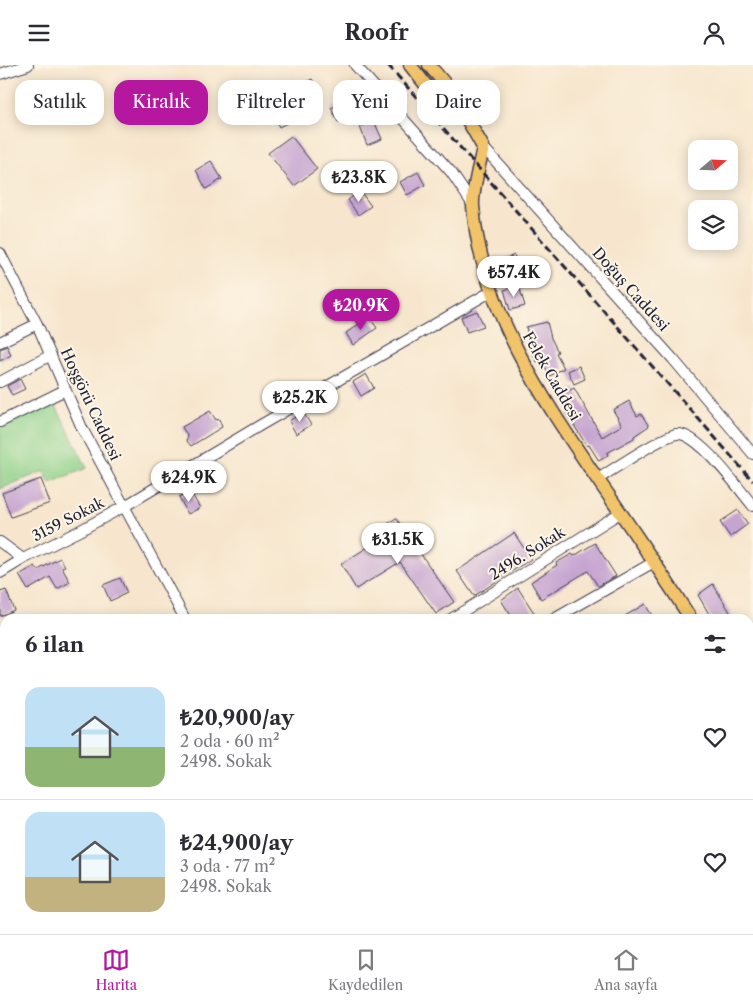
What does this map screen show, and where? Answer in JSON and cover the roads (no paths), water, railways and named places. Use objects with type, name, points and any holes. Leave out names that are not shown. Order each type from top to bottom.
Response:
[{"type":"main road","points":[[410,65],[422,80]]},
{"type":"main road","points":[[430,65],[442,80]]},
{"type":"main road","points":[[470,125],[483,147]]},
{"type":"main road","name":"Felek Caddesi","points":[[483,147],[473,205],[476,232],[499,314],[564,431],[688,614]]},
{"type":"street","points":[[0,75],[28,65]]},
{"type":"street","points":[[355,65],[451,172],[473,205]]},
{"type":"street","name":"Doğuş Caddesi","points":[[483,147],[673,359],[753,454]]},
{"type":"street","name":"Hoşgörü Caddesi","points":[[0,253],[37,324],[82,429],[182,614]]},
{"type":"street","name":"3159 Sokak","points":[[0,573],[125,506],[258,426],[492,291]]},
{"type":"street","points":[[0,341],[37,324]]},
{"type":"street","points":[[0,382],[51,355]]},
{"type":"street","points":[[0,421],[65,390]]},
{"type":"street","points":[[598,479],[676,433],[685,434],[708,451],[753,506]]},
{"type":"street","name":"2496. Sokak","points":[[459,614],[620,513]]},
{"type":"street","points":[[0,542],[23,559]]},
{"type":"street","points":[[563,614],[654,562]]},
{"type":"railway","points":[[388,65],[753,481]]}]
